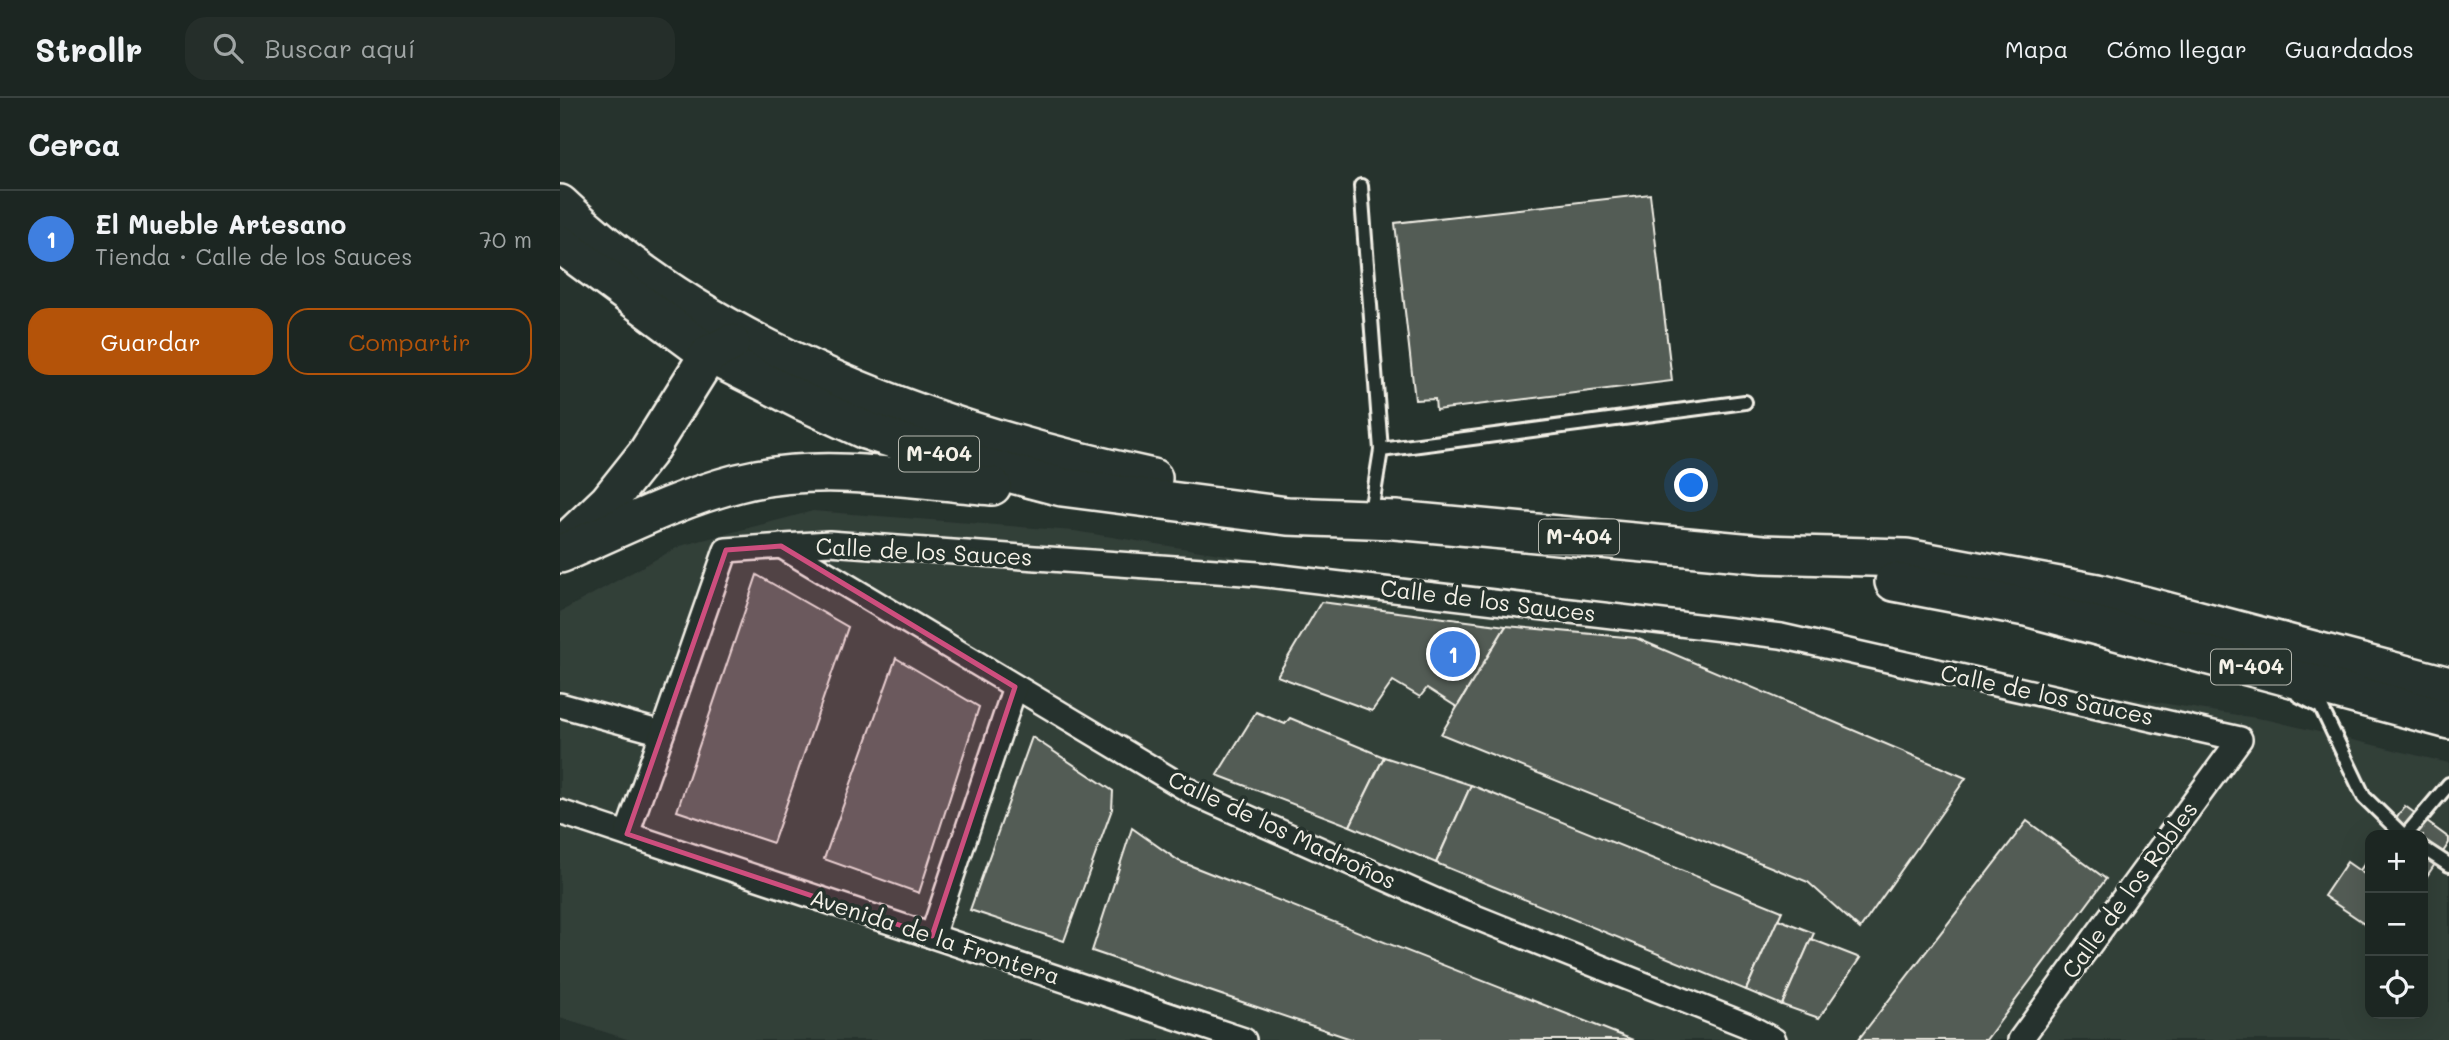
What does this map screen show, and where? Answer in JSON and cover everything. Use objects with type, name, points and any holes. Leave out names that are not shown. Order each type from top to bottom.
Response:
[{"type":"main road","name":"M-404","points":[[560,204],[641,271],[766,345],[908,409],[1045,450],[1184,484],[1383,516],[1763,554],[1906,558],[2123,599],[2449,686]]},
{"type":"main road","name":"M-404","points":[[560,244],[709,354],[865,430],[944,456],[1062,487],[1287,516],[1383,516]]},
{"type":"main road","points":[[560,548],[608,502],[647,453],[709,354],[710,330],[698,307]]},
{"type":"main road","points":[[709,354],[732,342],[766,345]]},
{"type":"main road","points":[[560,554],[690,498],[740,482],[806,475],[873,475],[1184,503]]},
{"type":"main road","name":"M-404","points":[[1763,554],[2053,614],[2449,720]]},
{"type":"street","name":"Calle de los Sauces","points":[[662,733],[726,550],[829,543],[1258,574],[1781,636],[2240,739]]},
{"type":"street","name":"Calle de los Madroños","points":[[781,546],[1195,794],[1450,907],[1746,1025],[1774,1040]]},
{"type":"street","points":[[932,936],[1015,687]]},
{"type":"street","points":[[560,705],[662,733],[627,834]]},
{"type":"street","name":"Calle de los Robles","points":[[2020,1040],[2240,739]]},
{"type":"street","name":"Avenida de la Frontera","points":[[560,812],[1244,1040]]},
{"type":"lane","points":[[1361,186],[1381,450],[1383,516]]},
{"type":"lane","points":[[1381,450],[1745,402]]},
{"type":"lane","points":[[2053,614],[2123,645],[2271,686],[2321,707],[2364,797],[2399,830]]},
{"type":"lane","points":[[2305,648],[2351,676]]},
{"type":"lane","points":[[2408,830],[2449,784]]},
{"type":"lane","points":[[2428,851],[2449,865]]},
{"type":"highlighted area","points":[[781,546],[1015,687],[932,936],[627,834],[726,550]]},
{"type":"shaded area","points":[[813,511],[1074,531],[2269,720],[2449,763],[2449,1040],[630,1040],[560,1018],[560,612],[680,546]]},
{"type":"building","points":[[1650,194],[1672,381],[1436,410],[1435,399],[1415,400],[1395,223]]},
{"type":"building","points":[[757,575],[848,627],[773,843],[677,811]]},
{"type":"building","points":[[1321,602],[1506,626],[1457,707],[1427,688],[1420,697],[1393,681],[1372,711],[1277,676]]},
{"type":"building","points":[[1506,626],[1636,638],[1966,778],[1860,929],[1808,882],[1441,734]]},
{"type":"building","points":[[896,658],[979,707],[919,893],[824,859]]},
{"type":"building","points":[[1256,712],[1285,724],[1290,718],[1384,757],[1350,826],[1217,775]]},
{"type":"building","points":[[1032,737],[1113,791],[1112,809],[1064,941],[970,910]]},
{"type":"building","points":[[1384,757],[1471,785],[1436,863],[1350,826]]},
{"type":"building","points":[[1471,785],[1782,911],[1746,990],[1436,863]]},
{"type":"building","points":[[2405,806],[2449,838],[2449,843],[2428,874],[2428,830],[2388,830]]},
{"type":"building","points":[[2027,821],[2106,879],[1986,1040],[1858,1040]]},
{"type":"building","points":[[1132,828],[1179,861],[1633,1040],[1354,1040],[1092,951]]},
{"type":"building","points":[[2347,862],[2365,875],[2365,924],[2324,896]]},
{"type":"building","points":[[2365,863],[2365,882],[2356,876]]},
{"type":"building","points":[[1778,919],[1814,933],[1782,1005],[1746,990]]},
{"type":"building","points":[[1811,939],[1860,958],[1819,1018],[1782,1005]]},
{"type":"place","name":"El Mueble Artesano","points":[[1453,654]]}]
